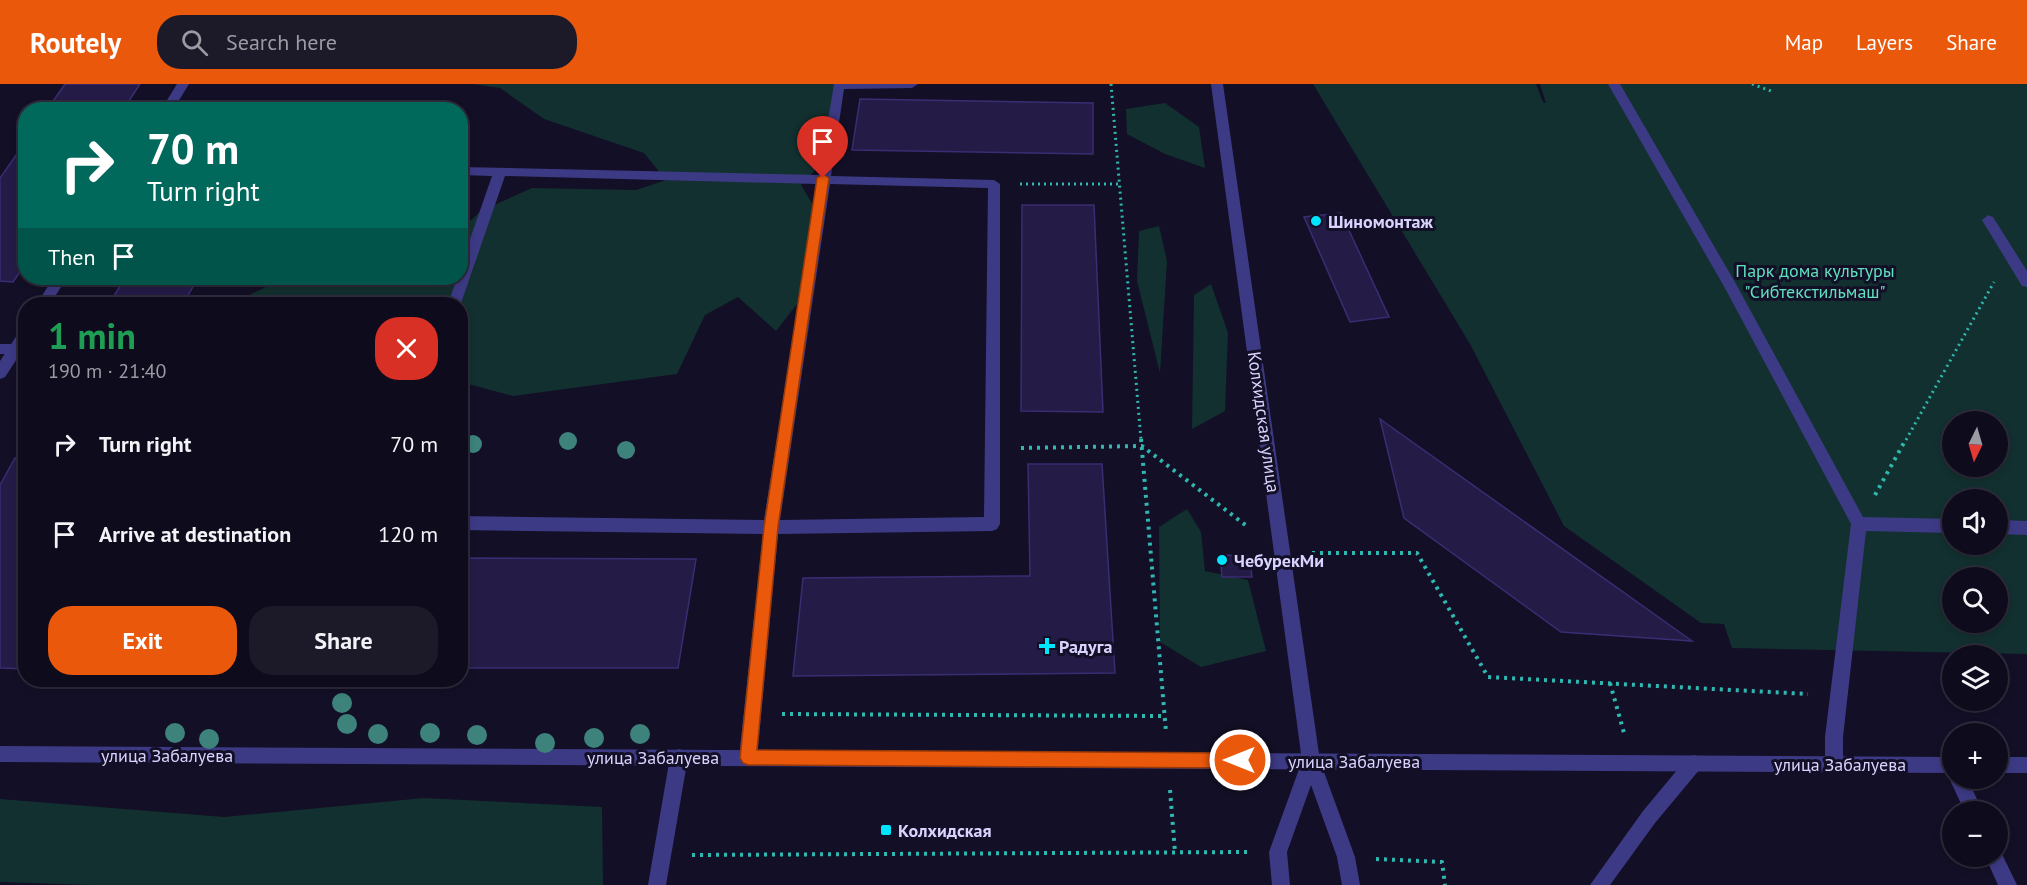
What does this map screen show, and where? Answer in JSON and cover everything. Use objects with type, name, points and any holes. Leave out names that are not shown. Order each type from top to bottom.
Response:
[{"type":"street","points":[[172,102],[183,84]]},
{"type":"street","points":[[748,758],[771,527],[839,85],[912,84]]},
{"type":"street","name":"Колхидская улица","points":[[1217,84],[1311,761],[1346,857],[1351,885]]},
{"type":"street","points":[[1614,84],[1731,288],[1859,524],[1834,737],[1834,764]]},
{"type":"street","points":[[468,171],[823,178],[994,184],[992,524],[771,527],[468,523]]},
{"type":"street","points":[[468,264],[500,172]]},
{"type":"street","points":[[1988,220],[2027,282]]},
{"type":"street","points":[[0,373],[18,345]]},
{"type":"street","points":[[0,349],[15,349]]},
{"type":"street","points":[[1859,524],[1942,526]]},
{"type":"street","points":[[2008,527],[2027,528]]},
{"type":"street","name":"улица Забалуева","points":[[0,754],[1834,764],[1942,768]]},
{"type":"street","points":[[657,885],[679,757]]},
{"type":"street","name":"Колхидская улица","points":[[1281,885],[1278,852],[1311,761]]},
{"type":"street","points":[[1599,885],[1649,817],[1694,763]]},
{"type":"street","points":[[2008,765],[2027,765]]},
{"type":"street","points":[[1999,867],[2008,885]]},
{"type":"path","points":[[1111,84],[1175,852]]},
{"type":"path","points":[[1752,84],[1771,91]]},
{"type":"path","points":[[994,184],[1118,184]]},
{"type":"path","points":[[1859,524],[2009,255]]},
{"type":"path","points":[[991,449],[1142,446],[1282,553],[1417,553],[1488,677],[1839,695]]},
{"type":"path","points":[[753,714],[1165,716]]},
{"type":"path","points":[[662,855],[1278,852]]},
{"type":"path","points":[[1346,857],[1442,862],[1445,885]]},
{"type":"green space","points":[[473,84],[851,84],[838,93],[825,160],[801,185],[818,213],[815,281],[776,331],[738,297],[705,315],[677,374],[513,396],[468,384],[468,297],[425,297],[425,295],[417,297],[245,297],[270,285],[468,285],[468,223],[481,211],[532,188],[636,190],[666,180],[644,153],[544,119],[500,88]]},
{"type":"green space","name":"Парк дома культуры \"Сибтекстильмаш\"","points":[[1313,84],[1536,84],[1543,102],[1546,103],[1540,84],[2027,84],[2027,654],[2008,654],[2008,645],[1942,645],[1942,652],[1732,648],[1724,624],[1701,623],[1564,526],[1470,344]]},
{"type":"green space","points":[[1165,103],[1199,127],[1205,168],[1165,154],[1127,134],[1126,109]]},
{"type":"green space","points":[[1159,226],[1167,261],[1160,373],[1137,281],[1139,231]]},
{"type":"green space","points":[[1211,284],[1228,333],[1225,411],[1192,429],[1194,295]]},
{"type":"green space","points":[[1187,509],[1201,532],[1205,571],[1248,580],[1266,651],[1201,667],[1160,642],[1159,527]]},
{"type":"green space","points":[[424,798],[602,807],[603,885],[90,885],[0,882],[0,799],[224,817]]},
{"type":"building","points":[[65,84],[140,84],[128,102],[53,102]]},
{"type":"building","points":[[860,99],[1093,103],[1093,154],[852,150]]},
{"type":"building","points":[[18,152],[18,275],[13,282],[0,281],[0,178]]},
{"type":"building","points":[[1022,205],[1094,205],[1103,412],[1021,411]]},
{"type":"building","points":[[1341,213],[1389,317],[1350,322],[1304,217]]},
{"type":"building","points":[[121,285],[194,285],[187,297],[113,297]]},
{"type":"building","points":[[1380,419],[1692,641],[1561,632],[1404,518]]},
{"type":"building","points":[[15,458],[18,458],[18,669],[0,668],[0,485]]},
{"type":"building","points":[[1028,464],[1102,464],[1115,673],[793,676],[803,578],[1030,576]]},
{"type":"building","points":[[1220,555],[1249,556],[1252,577],[1222,577]]},
{"type":"building","points":[[468,558],[696,559],[678,668],[468,668]]},
{"type":"place","name":"Шиномонтаж","points":[[1316,221]]},
{"type":"place","name":"ЧебурекМи","points":[[1222,560]]},
{"type":"place","name":"Радуга","points":[[1047,646]]},
{"type":"place","name":"Колхидская","points":[[886,830]]},
{"type":"route","points":[[823,178],[771,527],[748,758],[1240,760]]}]
